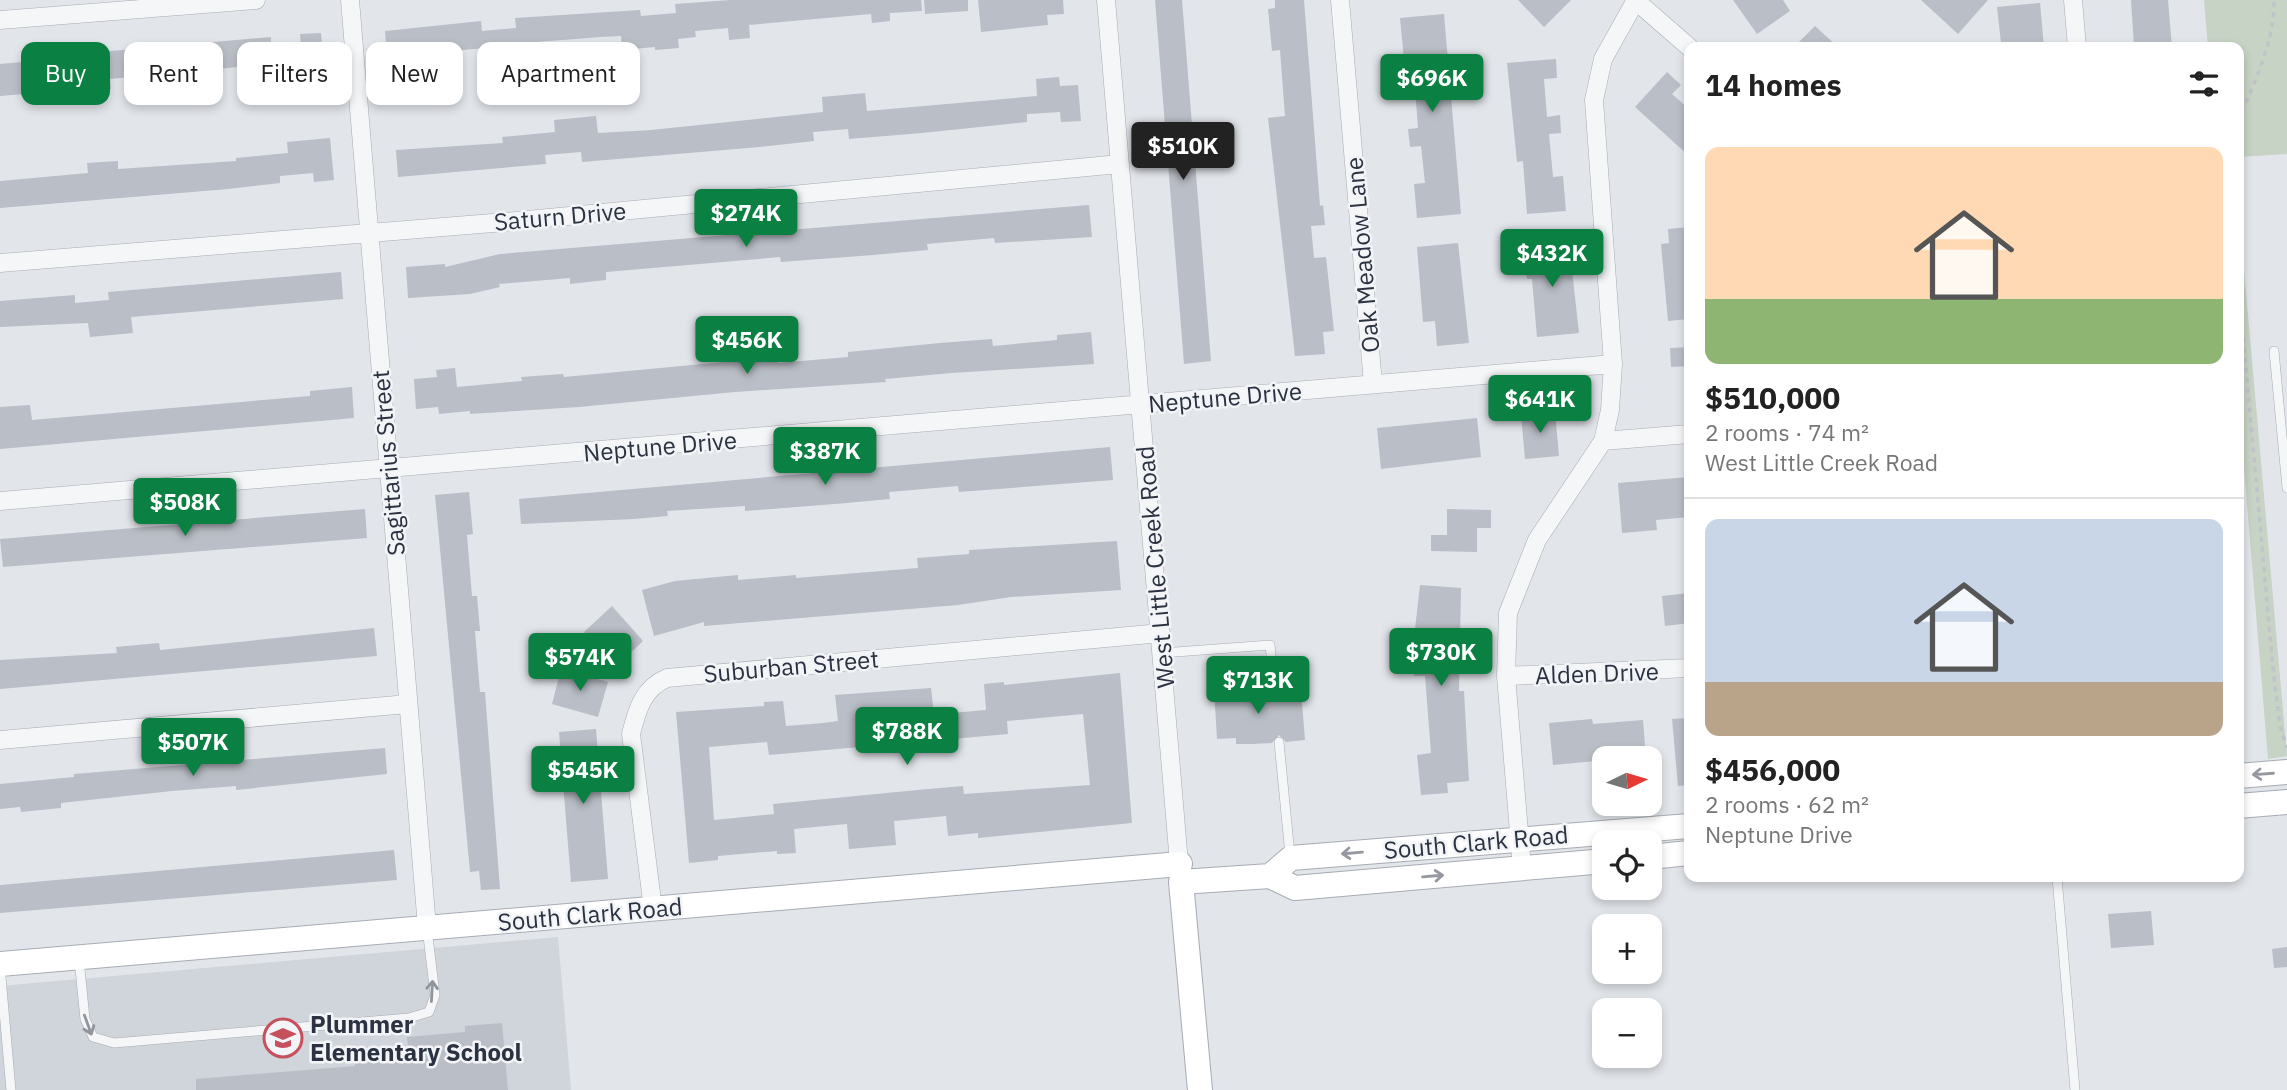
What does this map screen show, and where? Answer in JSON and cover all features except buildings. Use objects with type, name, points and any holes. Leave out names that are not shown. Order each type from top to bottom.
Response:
[{"type":"street","points":[[0,20],[256,0]]},
{"type":"street","name":"Sagittarius Street","points":[[350,0],[427,927]]},
{"type":"street","name":"West Little Creek Road","points":[[1105,0],[1180,873]]},
{"type":"street","name":"Oak Meadow Lane","points":[[1340,0],[1373,384]]},
{"type":"street","points":[[1522,868],[1506,676],[1508,613],[1537,540],[1603,441],[1610,410],[1613,364],[1594,100],[1602,59],[1636,0],[1684,43]]},
{"type":"street","points":[[2073,0],[2077,42]]},
{"type":"street","name":"Saturn Drive","points":[[0,263],[1120,164]]},
{"type":"street","name":"Neptune Drive","points":[[0,501],[1613,364]]},
{"type":"street","points":[[1603,441],[1684,434]]},
{"type":"street","name":"Suburban Street","points":[[653,909],[631,734],[638,707],[654,684],[667,678],[1161,633]]},
{"type":"street","name":"Alden Drive","points":[[1506,676],[1684,668]]},
{"type":"street","points":[[0,740],[408,704]]},
{"type":"street","points":[[2244,776],[2287,772]]},
{"type":"street","points":[[2244,806],[2287,802]]},
{"type":"street","name":"South Clark Road","points":[[1288,874],[1519,837],[1684,826]]},
{"type":"street","points":[[1662,856],[1684,854]]},
{"type":"street","name":"South Clark Road","points":[[0,964],[653,909],[1180,873],[1288,874],[1522,868],[1592,862]]},
{"type":"street","points":[[1180,873],[1200,1090]]},
{"type":"lane","points":[[2274,351],[2287,488]]},
{"type":"lane","points":[[1162,653],[1270,645],[1275,693]]},
{"type":"lane","points":[[1279,742],[1288,874]]},
{"type":"lane","points":[[2057,882],[2074,1090]]},
{"type":"lane","points":[[79,958],[85,1019],[93,1037],[114,1043],[409,1018],[429,1012],[435,995],[427,927]]},
{"type":"lane","points":[[0,964],[11,1090]]},
{"type":"path","points":[[2244,108],[2254,85],[2274,19],[2274,0]]},
{"type":"path","points":[[2244,345],[2273,669],[2280,726],[2287,748]]},
{"type":"shaded area","name":"Plummer Elementary School","points":[[558,937],[571,1090],[0,1090],[0,986]]},
{"type":"green space","points":[[2204,0],[2287,0],[2287,154],[2244,157],[2244,42],[2208,42]]},
{"type":"green space","points":[[2244,270],[2287,756],[2268,759],[2244,468]]},
{"type":"place","name":"Plummer Elementary School","points":[[283,1038]]}]
